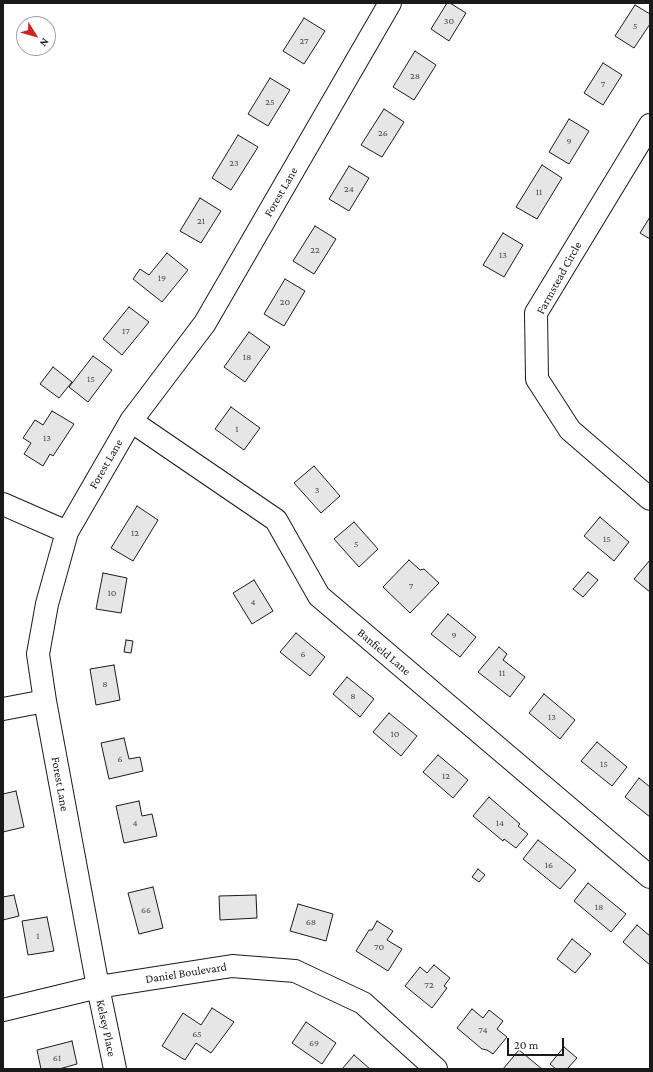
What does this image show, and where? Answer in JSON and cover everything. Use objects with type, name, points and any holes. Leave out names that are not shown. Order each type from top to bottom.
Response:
[{"type":"street","name":"Forest Lane","points":[[98,987],[45,701],[38,654],[47,604],[67,532],[131,421],[206,323],[390,3]]},
{"type":"street","name":"Farmstead Circle","points":[[650,125],[536,313],[537,379],[570,430],[650,499]]},
{"type":"street","name":"Banfield Lane","points":[[131,421],[276,520],[319,596],[650,877]]},
{"type":"street","points":[[3,504],[67,532]]},
{"type":"street","points":[[3,710],[45,701]]},
{"type":"street","name":"Daniel Boulevard","points":[[3,1010],[98,987],[232,966],[295,971],[363,1003],[436,1069]]},
{"type":"street","name":"Kelsey Place","points":[[98,987],[115,1069]]},
{"type":"building","points":[[447,3],[450,3],[466,13],[449,41],[431,29]]},
{"type":"building","points":[[635,5],[650,14],[650,24],[634,48],[615,36]]},
{"type":"building","points":[[304,18],[325,31],[304,64],[283,51]]},
{"type":"building","points":[[415,51],[436,65],[414,100],[393,87]]},
{"type":"building","points":[[603,63],[622,75],[603,105],[584,93]]},
{"type":"building","points":[[270,78],[290,90],[268,126],[248,114]]},
{"type":"building","points":[[384,109],[404,122],[382,157],[361,145]]},
{"type":"building","points":[[569,119],[589,131],[569,164],[549,152]]},
{"type":"building","points":[[238,135],[258,147],[231,190],[212,178]]},
{"type":"building","points":[[542,165],[562,178],[537,219],[516,207]]},
{"type":"building","points":[[349,166],[369,178],[349,211],[329,199]]},
{"type":"building","points":[[200,198],[221,211],[201,243],[180,231]]},
{"type":"building","points":[[650,217],[650,239],[640,233]]},
{"type":"building","points":[[315,226],[336,239],[314,274],[293,261]]},
{"type":"building","points":[[503,233],[523,245],[504,277],[483,265]]},
{"type":"building","points":[[167,253],[188,270],[162,302],[133,279],[140,269],[149,275]]},
{"type":"building","points":[[285,279],[305,291],[284,326],[264,314]]},
{"type":"building","points":[[129,307],[149,322],[122,355],[103,339]]},
{"type":"building","points":[[249,332],[270,347],[245,382],[224,367]]},
{"type":"building","points":[[93,356],[112,370],[88,402],[69,387]]},
{"type":"building","points":[[53,367],[72,382],[59,398],[40,384]]},
{"type":"building","points":[[231,407],[260,428],[244,450],[215,429]]},
{"type":"building","points":[[52,411],[74,424],[53,456],[50,454],[43,466],[24,454],[31,443],[23,438],[35,420],[43,425]]},
{"type":"building","points":[[314,466],[340,496],[321,513],[294,483]]},
{"type":"building","points":[[137,506],[158,520],[133,561],[111,548]]},
{"type":"building","points":[[600,517],[629,542],[614,561],[584,536]]},
{"type":"building","points":[[354,522],[378,549],[359,567],[334,539]]},
{"type":"building","points":[[409,560],[420,570],[424,569],[439,583],[410,613],[383,587]]},
{"type":"building","points":[[650,560],[650,592],[634,579]]},
{"type":"building","points":[[588,572],[598,580],[583,597],[573,589]]},
{"type":"building","points":[[103,573],[127,578],[121,613],[96,609]]},
{"type":"building","points":[[254,580],[273,611],[252,624],[233,593]]},
{"type":"building","points":[[448,614],[476,637],[460,657],[431,634]]},
{"type":"building","points":[[296,633],[325,657],[310,676],[280,652]]},
{"type":"building","points":[[126,640],[133,641],[131,653],[124,652]]},
{"type":"building","points":[[499,647],[507,654],[503,660],[525,677],[510,697],[478,672]]},
{"type":"building","points":[[114,665],[120,700],[96,705],[90,669]]},
{"type":"building","points":[[347,677],[374,699],[360,717],[333,694]]},
{"type":"building","points":[[544,694],[575,720],[560,739],[529,713]]},
{"type":"building","points":[[389,713],[417,736],[401,756],[373,732]]},
{"type":"building","points":[[124,738],[129,759],[140,757],[143,771],[109,779],[101,743]]},
{"type":"building","points":[[597,742],[627,767],[612,786],[581,761]]},
{"type":"building","points":[[438,755],[468,780],[453,798],[423,772]]},
{"type":"building","points":[[639,778],[650,787],[650,817],[625,797]]},
{"type":"building","points":[[16,791],[24,827],[3,832],[3,794]]},
{"type":"building","points":[[489,797],[520,824],[518,826],[528,834],[516,848],[504,839],[503,841],[473,816]]},
{"type":"building","points":[[139,801],[142,816],[152,814],[157,836],[124,843],[116,806]]},
{"type":"building","points":[[538,840],[576,870],[560,889],[523,859]]},
{"type":"building","points":[[478,869],[485,875],[479,882],[472,877]]},
{"type":"building","points":[[588,883],[626,914],[611,932],[574,901]]},
{"type":"building","points":[[153,887],[163,928],[139,934],[128,893]]},
{"type":"building","points":[[14,895],[19,916],[3,920],[3,897]]},
{"type":"building","points":[[256,895],[257,918],[220,920],[219,896]]},
{"type":"building","points":[[298,904],[333,914],[326,941],[290,931]]},
{"type":"building","points":[[47,917],[54,951],[28,955],[22,921]]},
{"type":"building","points":[[377,921],[393,931],[387,940],[402,949],[388,971],[356,951],[369,930],[372,930]]},
{"type":"building","points":[[637,925],[650,936],[650,965],[623,942]]},
{"type":"building","points":[[572,939],[591,954],[575,973],[557,959]]},
{"type":"building","points":[[434,965],[450,978],[444,986],[447,988],[432,1008],[405,986],[420,967],[427,973]]},
{"type":"building","points":[[212,1008],[234,1022],[211,1053],[196,1043],[185,1060],[162,1046],[183,1013],[201,1025]]},
{"type":"building","points":[[472,1009],[483,1018],[489,1010],[503,1021],[497,1029],[507,1037],[493,1054],[482,1049],[457,1028]]},
{"type":"building","points":[[306,1022],[336,1043],[322,1064],[292,1043]]},
{"type":"building","points":[[72,1041],[77,1064],[59,1069],[41,1069],[37,1050]]},
{"type":"building","points":[[564,1047],[577,1058],[567,1069],[556,1069],[550,1064]]},
{"type":"building","points":[[519,1050],[542,1069],[503,1069]]},
{"type":"building","points":[[354,1055],[370,1069],[342,1069]]}]
